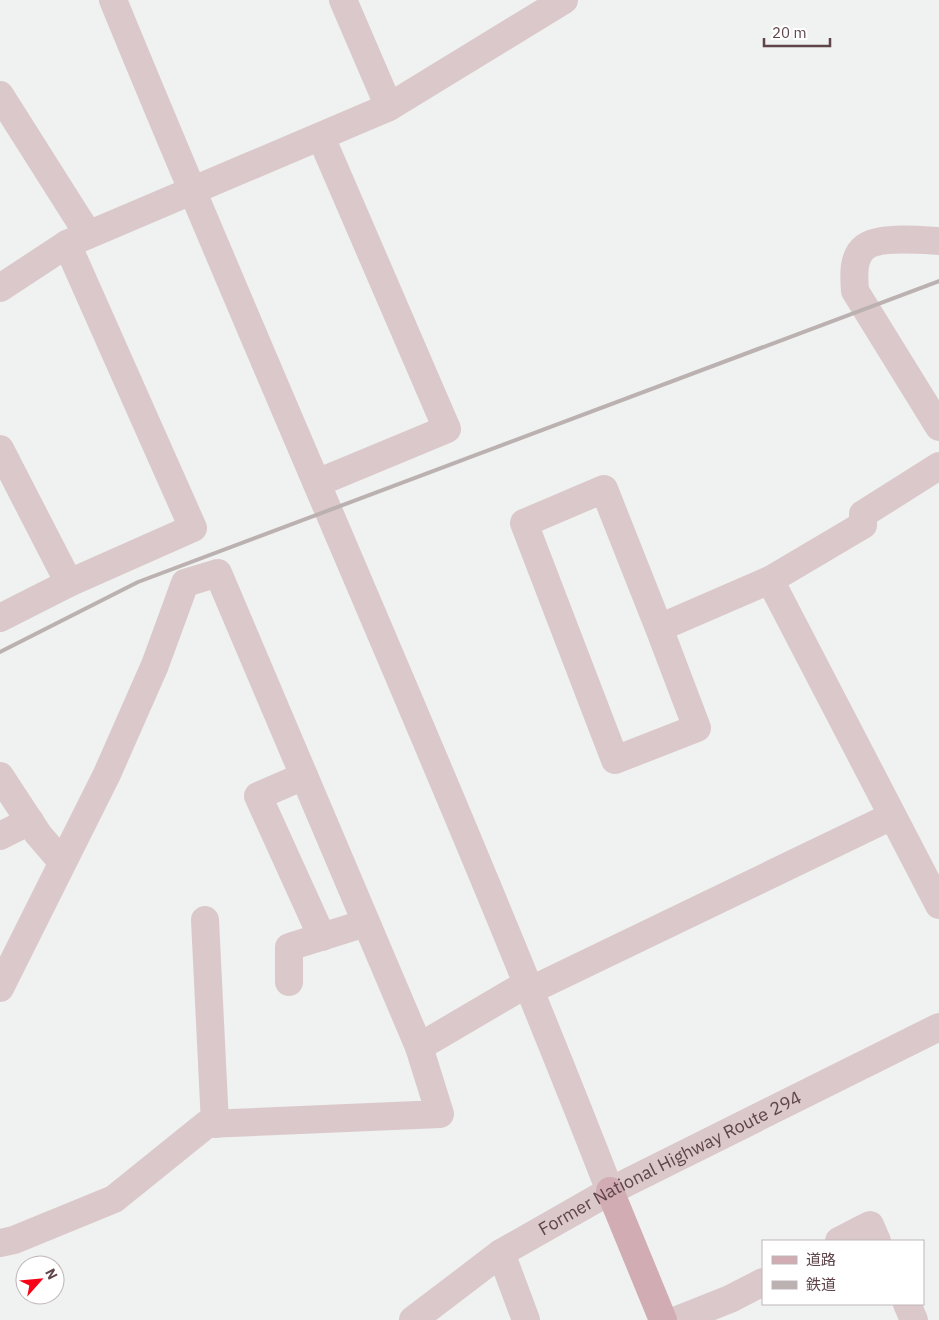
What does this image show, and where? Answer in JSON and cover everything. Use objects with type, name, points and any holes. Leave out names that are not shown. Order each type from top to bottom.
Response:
[{"type":"main road","points":[[610,1190],[663,1320]]},
{"type":"street","points":[[113,0],[191,191],[317,482],[529,987],[610,1190]]},
{"type":"street","points":[[344,0],[389,107]]},
{"type":"street","points":[[0,288],[77,239],[389,107],[564,0]]},
{"type":"street","points":[[0,95],[77,239],[193,528],[70,583],[0,618]]},
{"type":"street","points":[[317,482],[447,428],[321,137]]},
{"type":"street","points":[[939,241],[904,240],[880,242],[865,246],[857,257],[854,275],[855,291],[939,427]]},
{"type":"street","points":[[0,449],[70,583]]},
{"type":"street","points":[[659,628],[770,580],[863,525],[863,514],[939,466]]},
{"type":"street","points":[[604,489],[659,628],[698,728],[615,760],[524,523],[604,489]]},
{"type":"street","points":[[0,988],[11,946],[62,862],[107,774],[139,701],[185,583],[218,574],[419,1047],[440,1114],[207,1124],[114,1199],[14,1240],[0,1243]]},
{"type":"street","points":[[770,580],[939,905]]},
{"type":"street","points":[[0,776],[30,821],[62,862]]},
{"type":"street","points":[[304,776],[258,796],[322,937]]},
{"type":"street","points":[[419,1047],[529,987],[892,816]]},
{"type":"street","points":[[0,836],[30,821]]},
{"type":"street","points":[[205,920],[215,1124]]},
{"type":"street","points":[[289,982],[289,947],[366,923]]},
{"type":"street","name":"Former National Highway Route 294","points":[[414,1320],[501,1253],[610,1190],[939,1027]]},
{"type":"street","points":[[841,1240],[870,1225],[877,1240]]},
{"type":"street","points":[[501,1253],[526,1320]]},
{"type":"street","points":[[677,1320],[730,1299],[762,1283]]},
{"type":"street","points":[[906,1305],[914,1320]]},
{"type":"railway","points":[[0,652],[138,582],[939,281]]}]
